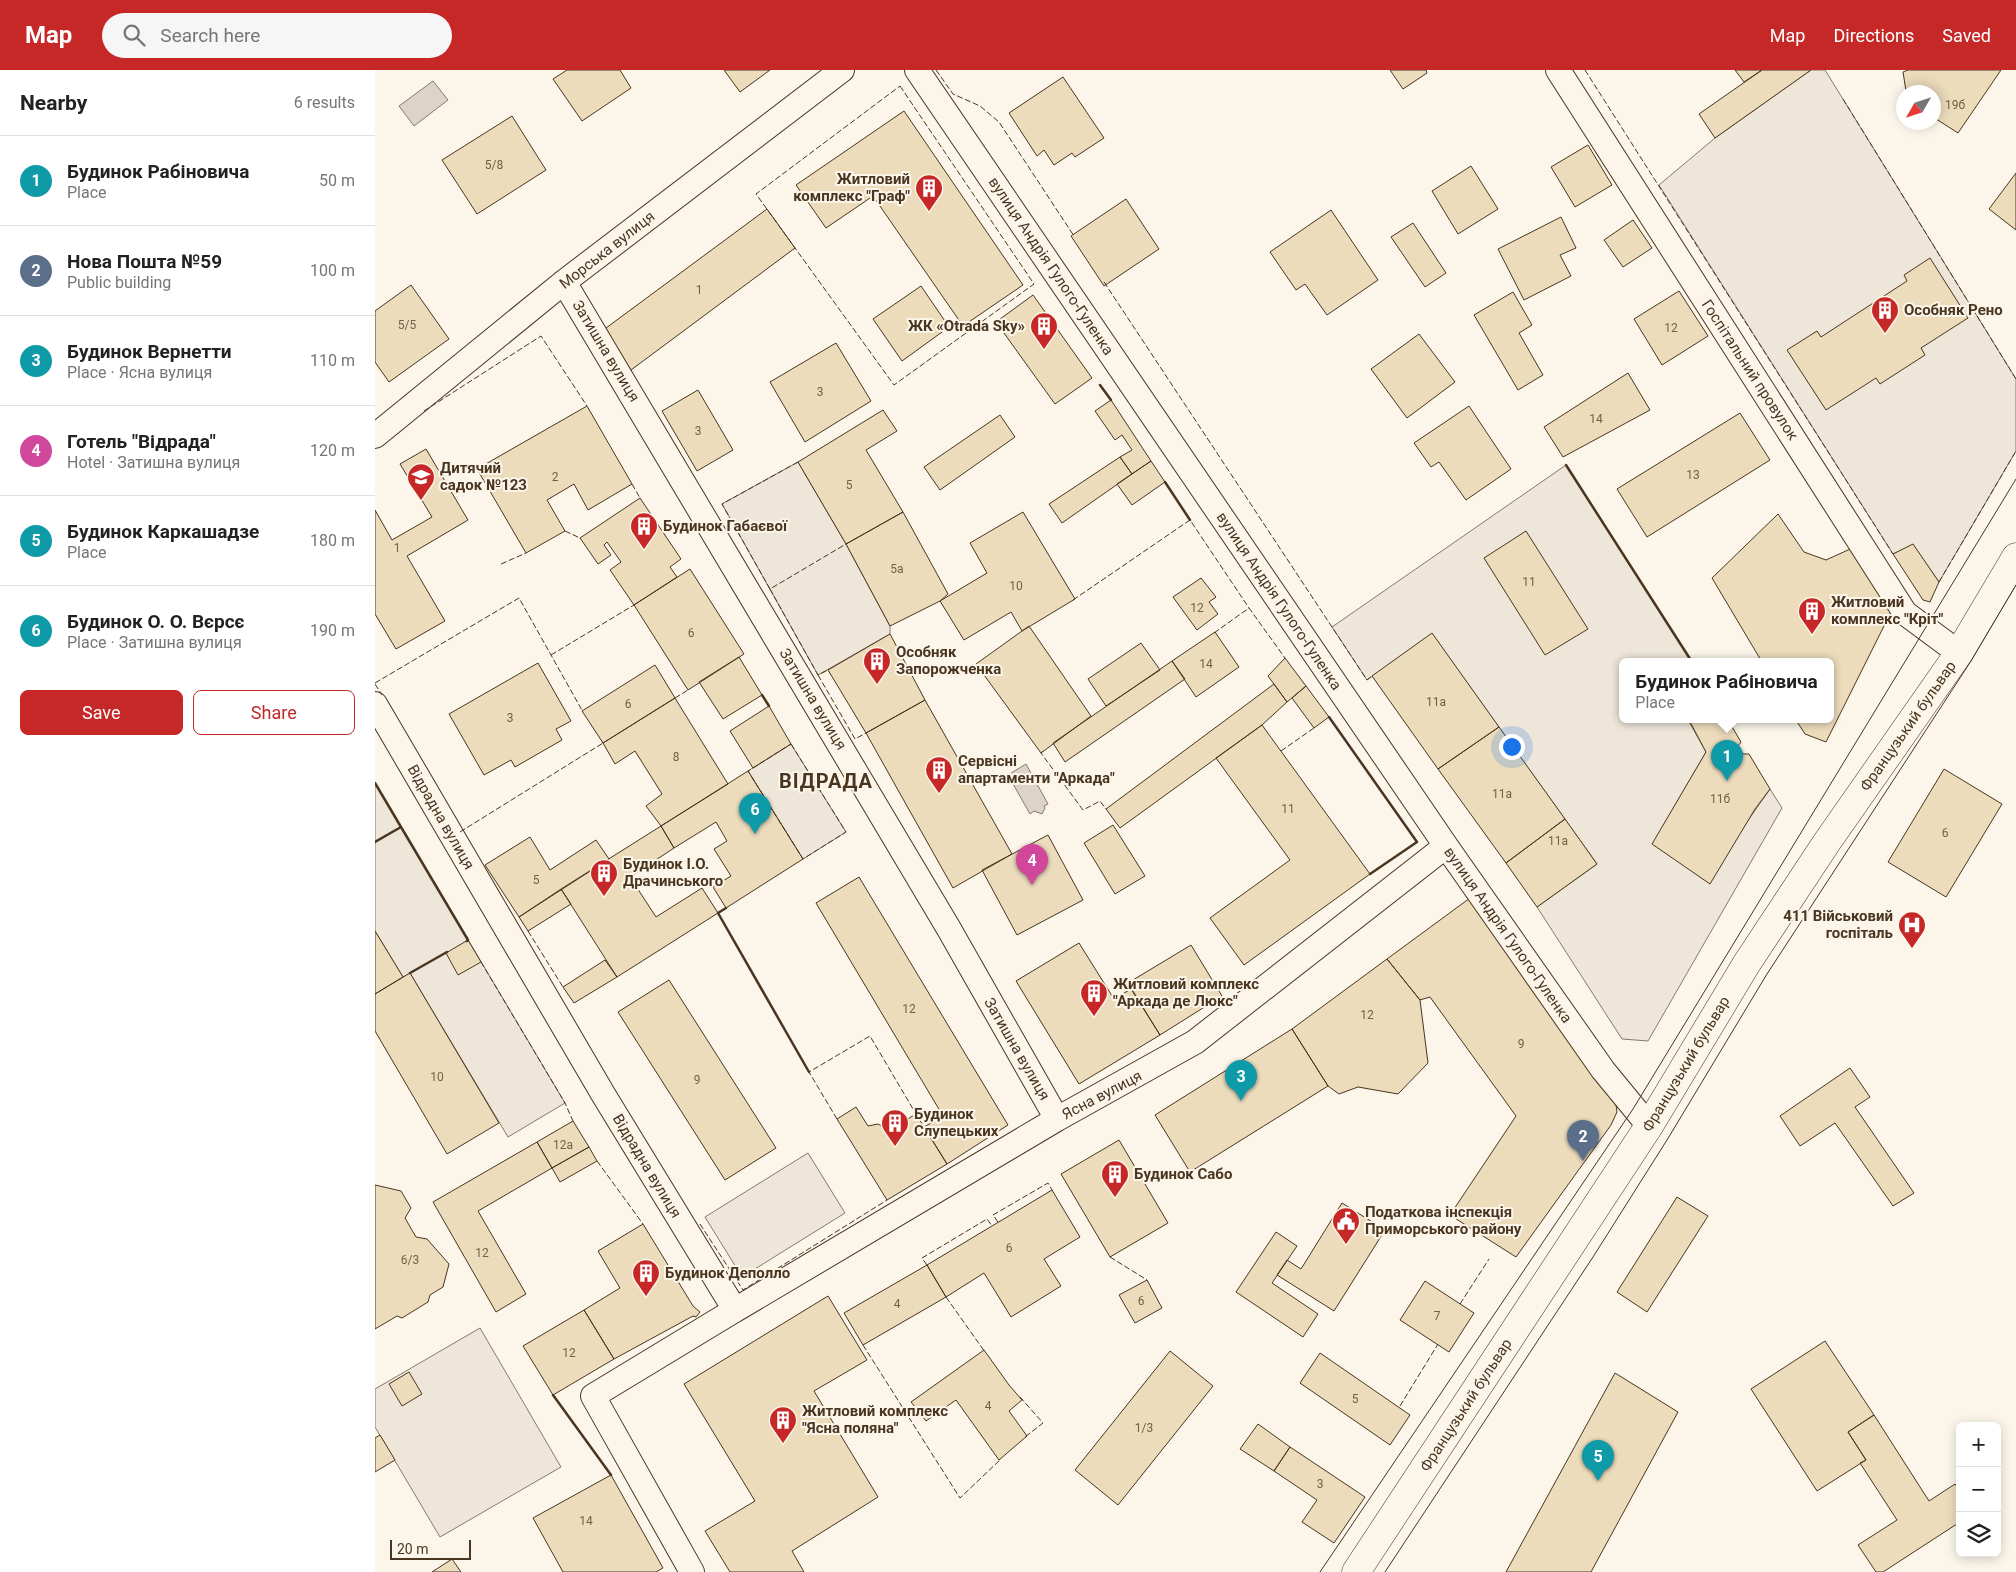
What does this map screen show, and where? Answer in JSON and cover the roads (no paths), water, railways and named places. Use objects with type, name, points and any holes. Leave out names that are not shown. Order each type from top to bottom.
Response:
[{"type":"street","name":"Морська вулиця","points":[[375,436],[565,282],[842,70]]},
{"type":"street","name":"вулиця Андрія Гулого-Гуленка","points":[[917,70],[1446,846],[1603,1070],[1649,1126]]},
{"type":"street","name":"Госпітальний провулок","points":[[1559,70],[1905,612],[1959,653]]},
{"type":"street","name":"Затишна вулиця","points":[[565,282],[944,921],[1057,1119]]},
{"type":"street","name":"Французький бульвар","points":[[1356,1572],[1649,1126],[1747,963],[1827,842],[1959,653],[2016,557]]},
{"type":"street","name":"Відрадна вулиця","points":[[375,704],[603,1094],[735,1310]]},
{"type":"street","name":"Ясна вулиця","points":[[735,1310],[1057,1119],[1195,1042],[1446,846]]},
{"type":"street","points":[[692,1572],[593,1396],[735,1310]]},
{"type":"tram line","points":[[1320,1572],[1633,1109],[2016,479]]},
{"type":"tram line","points":[[1385,1572],[1593,1257],[1667,1140],[1767,974],[1971,661],[2016,585]]},
{"type":"place","name":"Житловий комплекс \"Граф\"","points":[[929,212]]},
{"type":"place","name":"Особняк Рено","points":[[1885,334]]},
{"type":"place","name":"ЖК «Otrada Sky»","points":[[1044,350]]},
{"type":"place","name":"Дитячий садок №123","points":[[421,501]]},
{"type":"place","name":"Будинок Габаєвої","points":[[644,550]]},
{"type":"place","name":"Житловий комплекс \"Кріт\"","points":[[1812,635]]},
{"type":"place","name":"Особняк Запорожченка","points":[[877,685]]},
{"type":"place","name":"Будинок Рабіновича","points":[[1727,781]]},
{"type":"place","name":"Сервісні апартаменти \"Аркада\"","points":[[939,794]]},
{"type":"place","name":"Будинок О. О. Вєрсє","points":[[755,834]]},
{"type":"place","name":"Готель \"Відрада\"","points":[[1032,885]]},
{"type":"place","name":"Будинок І.О. Драчинського","points":[[604,897]]},
{"type":"place","name":"411 Військовий госпіталь","points":[[1912,949]]},
{"type":"place","name":"Житловий комплекс \"Аркада де Люкс\"","points":[[1094,1017]]},
{"type":"place","name":"Будинок Вернетти","points":[[1241,1101]]},
{"type":"place","name":"Будинок Слупецьких","points":[[895,1147]]},
{"type":"place","name":"Нова Пошта №59","points":[[1583,1161]]},
{"type":"place","name":"Будинок Сабо","points":[[1115,1198]]},
{"type":"place","name":"Податкова інспекція Приморського району","points":[[1346,1245]]},
{"type":"place","name":"Будинок Деполло","points":[[646,1297]]},
{"type":"place","name":"Житловий комплекс \"Ясна поляна\"","points":[[783,1444]]},
{"type":"place","name":"Будинок Каркашадзе","points":[[1598,1481]]},
{"type":"district","name":"ВІДРАДА","points":[[826,781]]}]
